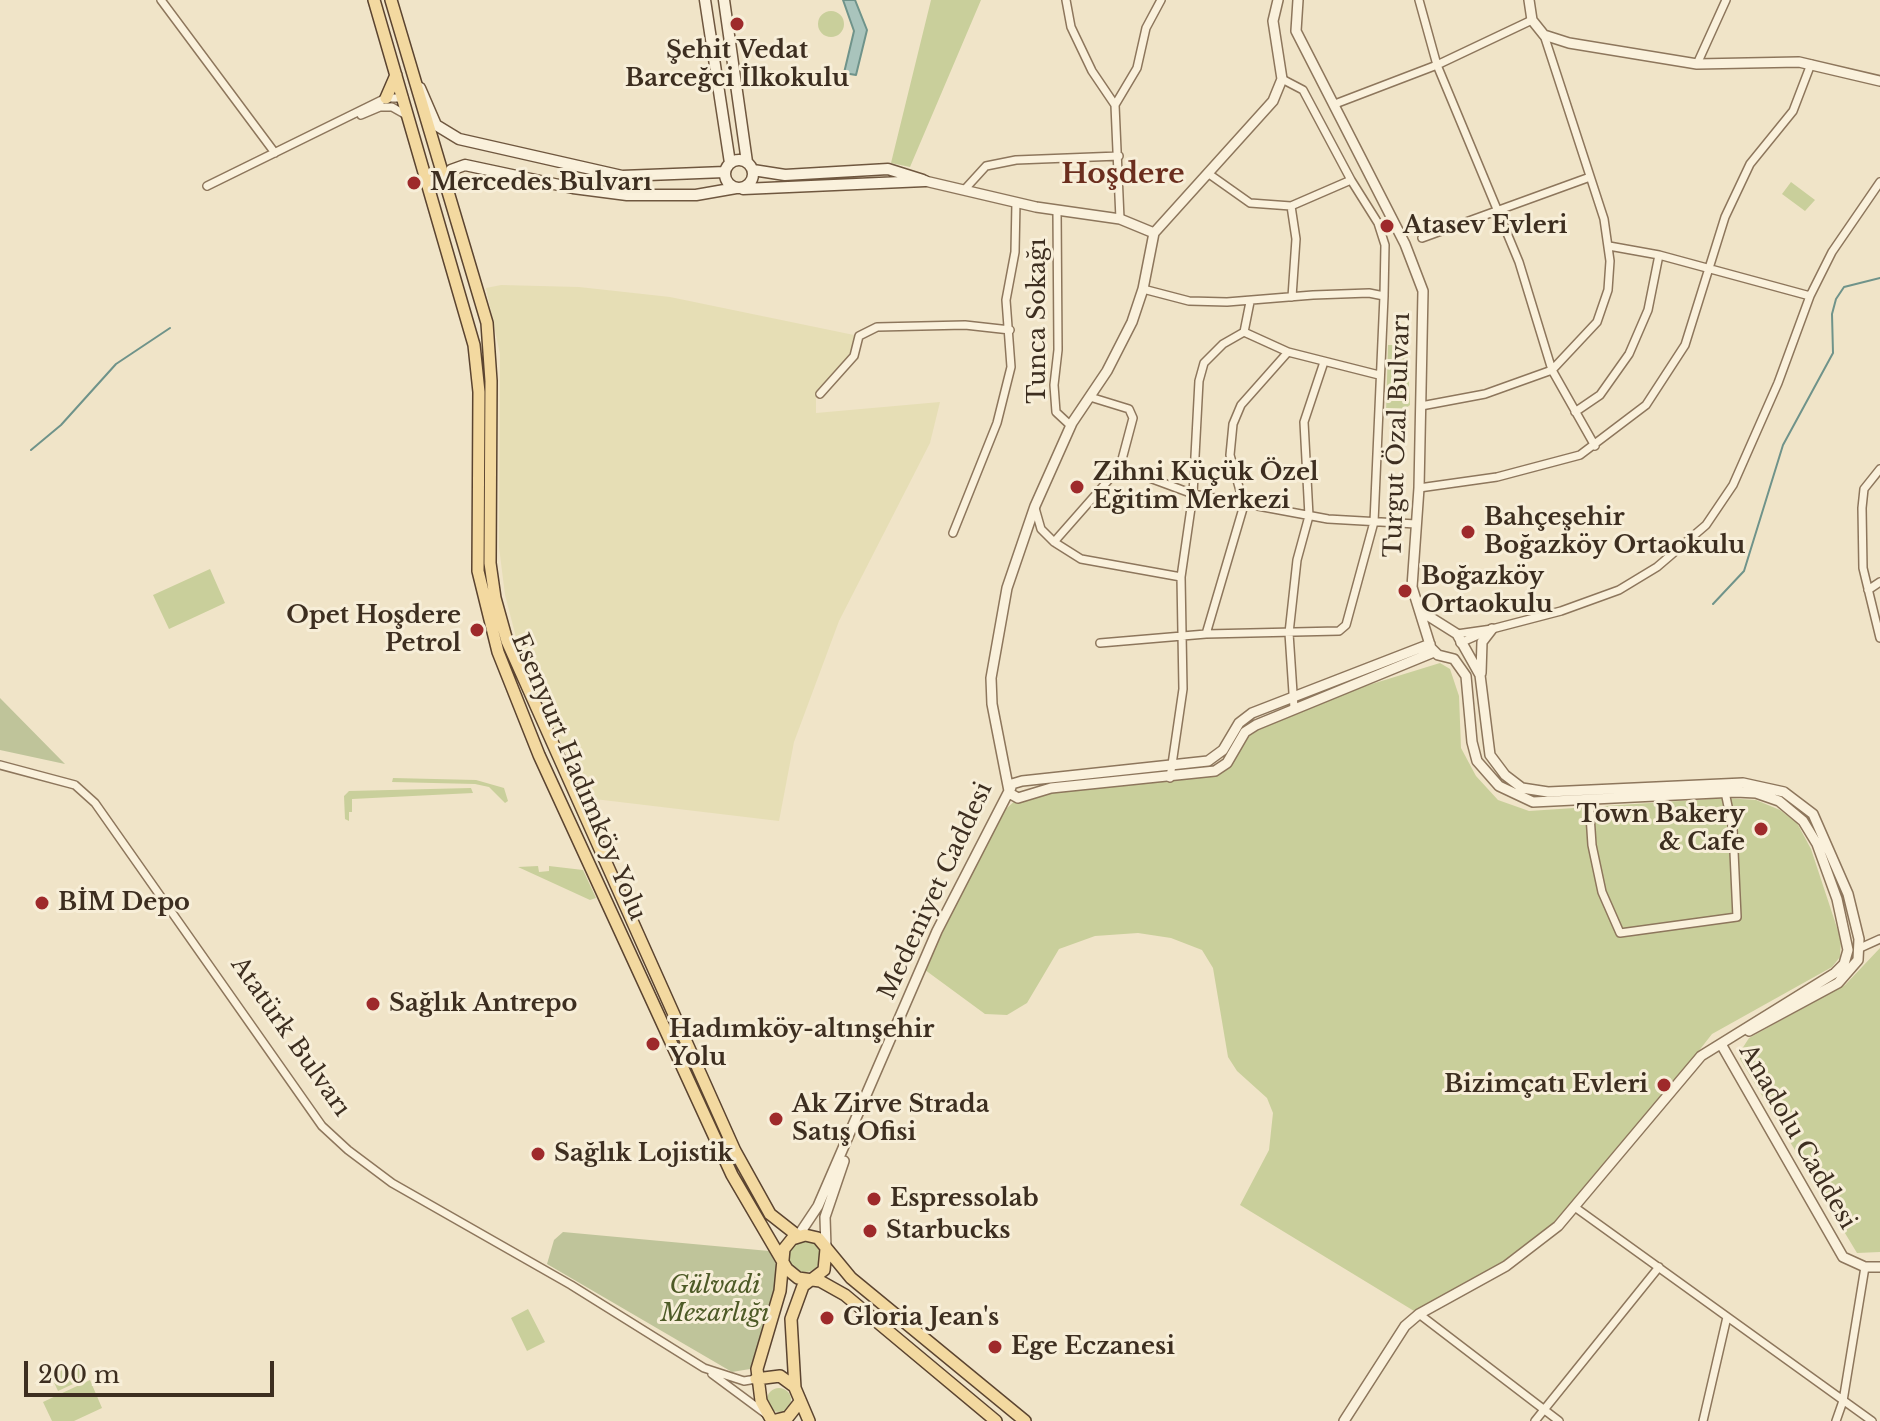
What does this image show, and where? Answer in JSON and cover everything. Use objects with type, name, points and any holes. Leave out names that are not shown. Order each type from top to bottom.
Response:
[{"type":"main road","name":"Esenyurt Hadımköy Yolu","points":[[374,0],[474,345],[479,392],[478,571],[486,614],[539,755],[732,1175],[784,1263]]},
{"type":"main road","name":"Esenyurt Hadımköy Yolu","points":[[391,0],[487,323],[491,381],[490,563],[498,613],[518,667],[735,1151],[770,1214],[798,1236]]},
{"type":"main road","points":[[705,0],[727,168],[726,181],[739,188]]},
{"type":"main road","points":[[724,0],[753,179],[739,188]]},
{"type":"main road","points":[[386,98],[396,74]]},
{"type":"main road","points":[[413,79],[438,127],[459,139],[622,176],[727,168],[738,160],[750,166],[795,175],[888,169],[925,181]]},
{"type":"main road","points":[[448,200],[449,174],[455,167],[465,165],[573,188],[627,195],[696,195],[739,188],[925,181]]},
{"type":"main road","points":[[505,671],[518,667]]},
{"type":"main road","points":[[799,1403],[788,1417],[771,1419],[756,1379],[780,1291],[784,1249],[798,1236],[812,1236],[851,1278],[1025,1421]]},
{"type":"main road","points":[[809,1421],[795,1388],[791,1319],[797,1294],[827,1263],[826,1248]]},
{"type":"main road","points":[[784,1263],[798,1278],[812,1279],[851,1300],[996,1421]]},
{"type":"main road","points":[[756,1379],[780,1376],[795,1388]]},
{"type":"street","points":[[161,0],[275,153]]},
{"type":"street","points":[[1066,0],[1071,27],[1092,71],[1115,105],[1120,219]]},
{"type":"street","points":[[1115,105],[1137,68],[1146,28],[1161,0]]},
{"type":"street","points":[[925,181],[1057,210],[1120,219],[1154,233],[1264,113],[1282,79],[1273,21],[1278,0]]},
{"type":"street","name":"Turgut Özal Bulvarı","points":[[1298,0],[1296,31],[1405,244],[1423,291],[1419,488],[1412,587],[1431,645]]},
{"type":"street","points":[[1419,0],[1437,65],[1519,262],[1552,370],[1595,446]]},
{"type":"street","points":[[1421,406],[1485,394],[1552,370],[1597,322],[1608,290],[1609,246],[1544,35],[1532,20],[1529,0]]},
{"type":"street","points":[[1697,64],[1726,0]]},
{"type":"street","points":[[1335,104],[1437,65],[1532,20]]},
{"type":"street","points":[[1544,35],[1569,43],[1697,64],[1811,64],[1878,78]]},
{"type":"street","points":[[1419,488],[1497,477],[1580,455],[1646,405],[1685,345],[1725,217],[1750,164],[1793,111],[1811,64]]},
{"type":"street","points":[[1100,643],[1181,635],[1339,631],[1346,625],[1374,522],[1385,245],[1378,223],[1303,90],[1282,79]]},
{"type":"street","points":[[207,186],[386,98],[404,98]]},
{"type":"street","points":[[347,118],[380,107],[392,107],[410,117]]},
{"type":"street","points":[[965,189],[986,166],[1061,156],[1119,156]]},
{"type":"street","points":[[1209,174],[1250,203],[1291,206],[1351,180]]},
{"type":"street","points":[[1422,238],[1499,213],[1590,177]]},
{"type":"street","points":[[1458,638],[1619,590],[1657,567],[1706,525],[1733,485],[1778,383],[1810,296],[1832,252],[1880,182]]},
{"type":"street","points":[[953,533],[997,423],[1011,367],[1006,300],[1015,252],[1016,202]]},
{"type":"street","points":[[1291,206],[1296,239],[1292,297]]},
{"type":"street","name":"Tunca Sokağı","points":[[1057,210],[1058,350],[1054,385],[1056,412],[1071,426]]},
{"type":"street","name":"Medeniyet Caddesi","points":[[864,1102],[937,931],[1009,791],[992,704],[991,678],[1007,588],[1035,506],[1071,426],[1132,322],[1143,289],[1154,233]]},
{"type":"street","points":[[1609,246],[1659,255],[1810,296]]},
{"type":"street","points":[[1575,412],[1600,395],[1629,354],[1648,310],[1659,255]]},
{"type":"street","points":[[1143,289],[1189,301],[1250,302],[1369,293],[1384,296]]},
{"type":"street","points":[[1170,778],[1183,689],[1181,577],[1193,494],[1199,381],[1204,363],[1223,344],[1244,332],[1250,302]]},
{"type":"street","points":[[820,394],[854,356],[859,336],[877,327],[965,325],[1010,330]]},
{"type":"street","points":[[1244,332],[1288,352],[1379,375]]},
{"type":"street","points":[[1206,634],[1244,505],[1230,455],[1233,424],[1241,405],[1288,352]]},
{"type":"street","points":[[1294,708],[1289,633],[1297,560],[1309,516],[1304,422],[1324,362]]},
{"type":"street","points":[[1054,542],[1120,467],[1133,418],[1129,409],[1090,397]]},
{"type":"street","points":[[1120,467],[1193,494],[1244,505],[1309,516],[1416,524]]},
{"type":"street","points":[[1880,469],[1864,489],[1862,508],[1863,568],[1880,638]]},
{"type":"street","points":[[1035,506],[1041,529],[1054,542],[1081,559],[1181,577]]},
{"type":"street","points":[[1868,590],[1880,582]]},
{"type":"street","points":[[1422,612],[1458,638],[1481,680]]},
{"type":"street","points":[[1431,645],[1293,695],[1246,717],[1232,731],[1223,750],[1208,761],[1022,781],[1012,784],[1009,791],[1018,798],[1051,788],[1206,774],[1223,767],[1245,732],[1431,645],[1435,631],[1444,627]]},
{"type":"street","points":[[1492,629],[1482,642],[1481,680],[1490,755],[1505,775],[1522,788],[1548,792],[1743,783],[1778,790],[1804,805],[1818,821],[1848,894],[1860,948],[1855,967],[1842,980],[1781,1016],[1721,1044]]},
{"type":"street","points":[[1448,657],[1456,652],[1458,638]]},
{"type":"street","points":[[1344,1421],[1396,1337],[1419,1314],[1506,1266],[1576,1208],[1701,1056],[1835,973],[1844,964],[1848,950],[1837,899],[1807,825],[1791,809],[1766,795],[1725,792],[1533,802],[1510,794],[1491,779],[1474,751],[1466,676],[1460,665],[1431,645]]},
{"type":"street","name":"Atatürk Bulvarı","points":[[0,765],[75,785],[95,803],[322,1126],[336,1140],[392,1183],[595,1299],[704,1368],[771,1419]]},
{"type":"street","points":[[1589,800],[1592,845],[1602,892],[1620,933],[1737,917],[1733,830],[1725,792]]},
{"type":"street","points":[[1860,948],[1880,939]]},
{"type":"street","name":"Anadolu Caddesi","points":[[1721,1044],[1843,1257],[1865,1267]]},
{"type":"street","points":[[798,1236],[818,1206],[864,1102]]},
{"type":"street","points":[[826,1248],[825,1217],[864,1102]]},
{"type":"street","points":[[1576,1208],[1872,1421]]},
{"type":"street","points":[[1535,1421],[1659,1267]]},
{"type":"street","points":[[1836,1421],[1843,1401],[1865,1267],[1880,1267]]},
{"type":"street","points":[[1419,1314],[1559,1421]]},
{"type":"street","points":[[1703,1421],[1727,1317]]},
{"type":"street","name":"Atatürk Bulvarı","points":[[704,1368],[741,1380],[756,1379]]},
{"type":"shaded area","points":[[501,285],[579,287],[670,297],[854,335],[852,355],[816,391],[816,413],[940,402],[930,443],[839,621],[794,742],[779,821],[586,798],[517,641],[505,595],[499,547],[500,354],[486,288]]},
{"type":"green space","points":[[931,0],[981,0],[910,167],[891,163]]},
{"type":"green space","points":[[831,11],[840,15],[844,24],[840,33],[831,37],[822,33],[818,24],[822,15]]},
{"type":"green space","points":[[1791,182],[1815,200],[1805,211],[1782,194]]},
{"type":"green space","points":[[1388,345],[1407,345],[1410,405],[1399,413],[1386,413]]},
{"type":"green space","points":[[210,569],[225,603],[169,629],[153,595]]},
{"type":"green space","points":[[1440,663],[1450,669],[1459,696],[1461,748],[1476,776],[1498,800],[1529,811],[1725,798],[1756,800],[1780,810],[1797,823],[1811,849],[1841,940],[1840,957],[1832,967],[1712,1034],[1576,1208],[1529,1250],[1419,1314],[1240,1205],[1269,1150],[1273,1113],[1267,1098],[1237,1071],[1228,1057],[1213,968],[1202,950],[1171,938],[1138,933],[1095,936],[1059,949],[1027,1003],[1007,1015],[985,1014],[921,967],[997,817],[1018,798],[1223,767],[1245,732],[1294,708]]},
{"type":"green space","points":[[0,698],[65,764],[0,750]]},
{"type":"green space","points":[[393,778],[476,780],[504,788],[508,801],[505,803],[489,787],[475,784],[392,782]]},
{"type":"green space","points":[[471,788],[473,793],[352,799],[349,821],[345,819],[344,796],[349,791]]},
{"type":"green space","points":[[538,866],[539,872],[549,871],[549,866],[583,870],[596,898],[590,900],[518,867]]},
{"type":"green space","points":[[1880,948],[1880,1252],[1857,1253],[1740,1059],[1740,1052],[1749,1038],[1845,985]]},
{"type":"green space","name":"Gülvadi Mezarlığı","points":[[563,1232],[769,1251],[776,1264],[777,1282],[750,1369],[732,1372],[547,1264],[554,1240]]},
{"type":"green space","points":[[805,1240],[816,1245],[821,1256],[816,1267],[805,1272],[794,1267],[789,1256],[794,1245]]},
{"type":"green space","points":[[528,1309],[545,1342],[527,1351],[511,1318]]},
{"type":"green space","points":[[80,1361],[88,1377],[58,1391],[51,1376]]},
{"type":"green space","points":[[90,1380],[102,1408],[74,1421],[52,1421],[43,1402]]},
{"type":"green space","points":[[779,1388],[788,1391],[791,1400],[788,1409],[779,1412],[770,1409],[767,1400],[770,1391]]},
{"type":"water","points":[[843,0],[855,0],[867,30],[856,75],[844,73],[854,31]]},
{"type":"waterway","points":[[1713,604],[1744,571],[1783,445],[1833,353],[1832,314],[1836,299],[1844,287],[1880,278]]},
{"type":"waterway","points":[[31,450],[61,425],[116,364],[170,328]]},
{"type":"place","name":"Şehit Vedat Barceğci İlkokulu","points":[[737,24]]},
{"type":"place","name":"Mercedes Bulvarı","points":[[414,183]]},
{"type":"place","name":"Atasev Evleri","points":[[1387,226]]},
{"type":"place","name":"Zihni Küçük Özel Eğitim Merkezi","points":[[1077,487]]},
{"type":"place","name":"Bahçeşehir Boğazköy Ortaokulu","points":[[1468,532]]},
{"type":"place","name":"Boğazköy Ortaokulu","points":[[1405,591]]},
{"type":"place","name":"Opet Hoşdere Petrol","points":[[477,630]]},
{"type":"place","name":"Town Bakery & Cafe","points":[[1761,829]]},
{"type":"place","name":"BİM Depo","points":[[42,903]]},
{"type":"place","name":"Sağlık Antrepo","points":[[373,1004]]},
{"type":"place","name":"Hadımköy-altınşehir Yolu","points":[[653,1044]]},
{"type":"place","name":"Bizimçatı Evleri","points":[[1664,1085]]},
{"type":"place","name":"Ak Zirve Strada Satış Ofisi","points":[[776,1119]]},
{"type":"place","name":"Sağlık Lojistik","points":[[538,1154]]},
{"type":"place","name":"Espressolab","points":[[874,1199]]},
{"type":"place","name":"Starbucks","points":[[870,1231]]},
{"type":"place","name":"Gloria Jean's","points":[[827,1318]]},
{"type":"place","name":"Ege Eczanesi","points":[[995,1347]]},
{"type":"district","name":"Hoşdere","points":[[1123,175]]}]
